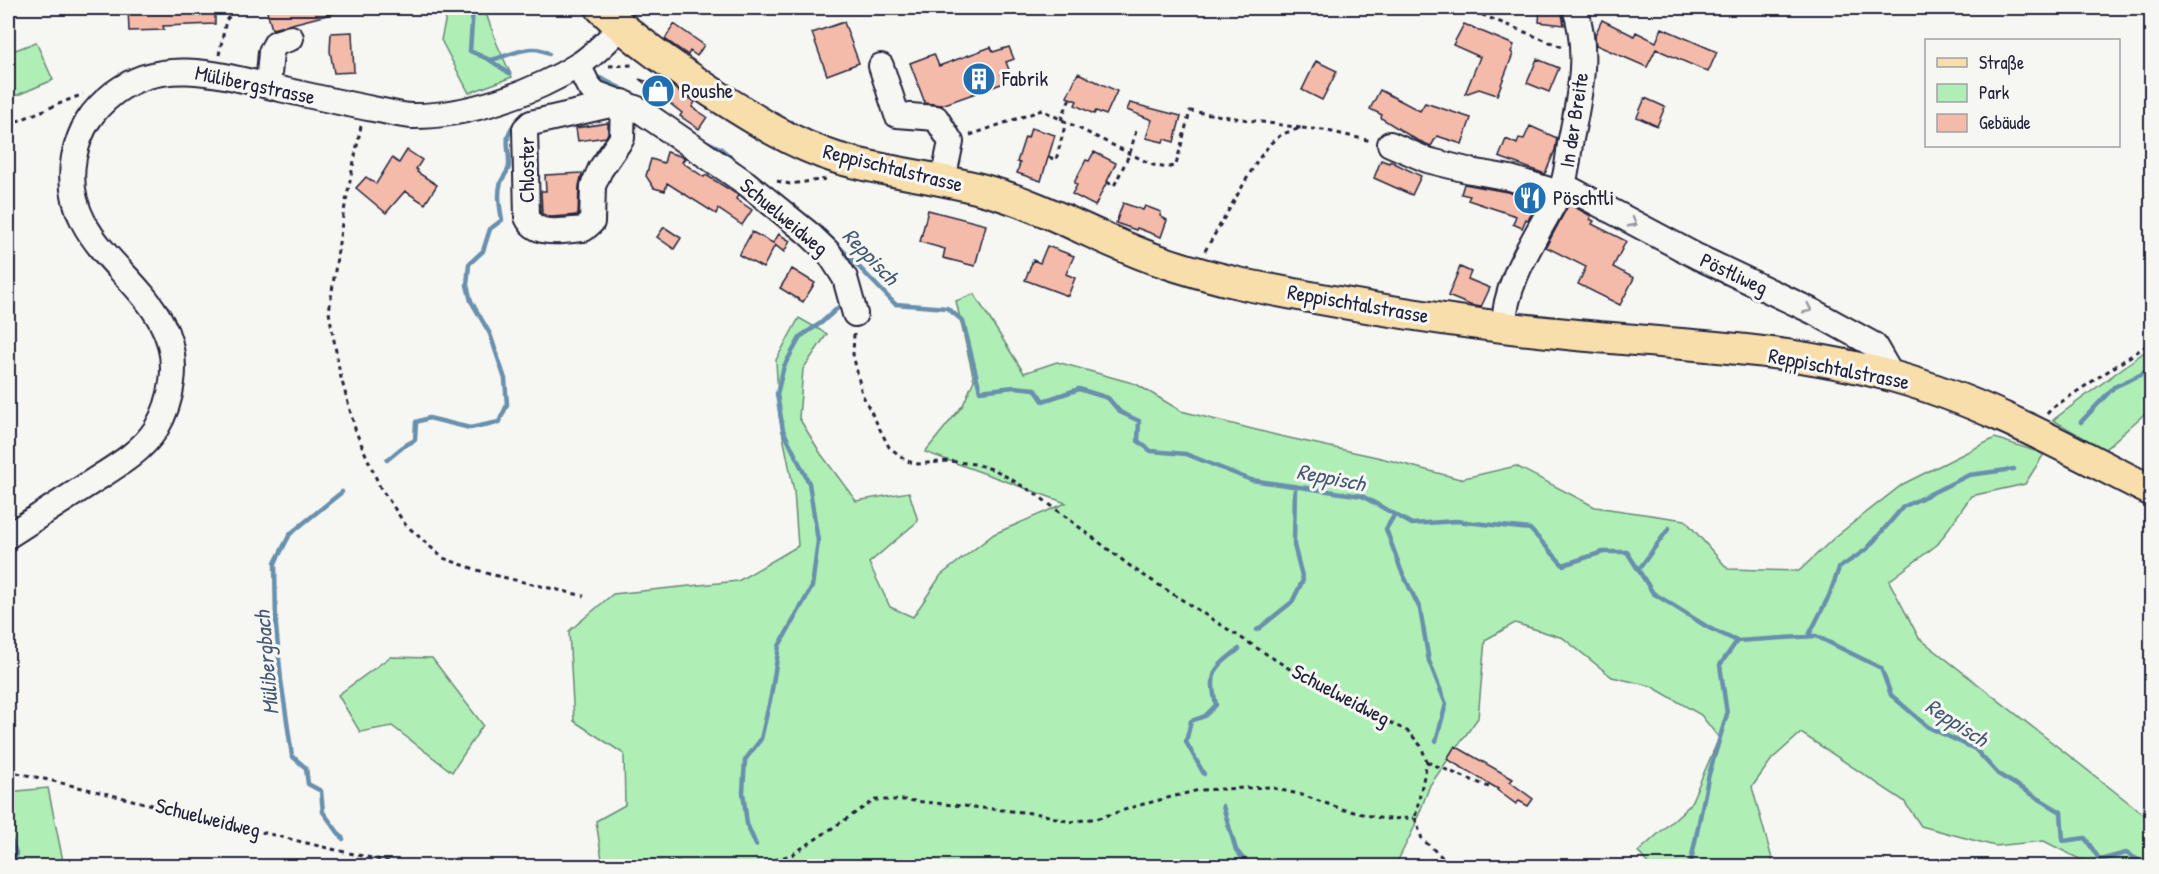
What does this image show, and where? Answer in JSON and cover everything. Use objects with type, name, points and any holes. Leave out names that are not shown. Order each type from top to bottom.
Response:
[{"type":"main road","name":"Reppischtalstrasse","points":[[611,17],[669,63],[756,121],[794,141],[836,158],[991,192],[1025,204],[1151,258],[1196,272],[1246,284],[1422,316],[1504,328],[1745,351],[1820,361],[1892,376],[1932,388],[2035,431],[2151,491]]},
{"type":"street","name":"In der Breite","points":[[1504,328],[1503,311],[1520,266],[1561,189],[1582,76],[1580,23],[1575,8]]},
{"type":"street","name":"Mülibergstrasse","points":[[8,536],[130,457],[155,430],[170,400],[174,372],[172,348],[164,324],[137,288],[94,241],[84,226],[76,204],[73,166],[84,125],[100,105],[116,91],[152,74],[191,71],[410,116],[471,111],[537,86],[578,65],[600,48],[611,17]]},
{"type":"street","points":[[268,86],[271,52],[276,43],[291,38]]},
{"type":"street","name":"Schuelweidweg","points":[[578,65],[588,85],[595,93],[638,109],[746,183],[808,233],[830,253],[845,278],[855,314]]},
{"type":"street","points":[[881,66],[897,115],[936,118],[960,139],[943,180]]},
{"type":"street","name":"Chloster","points":[[622,102],[622,138],[600,170],[593,186],[592,222],[584,229],[540,231],[530,226],[526,217],[525,129],[531,123],[622,102]]},
{"type":"street","name":"Pöstliweg","points":[[1390,144],[1427,160],[1561,189],[1814,312],[1874,345],[1892,376]]},
{"type":"path","points":[[214,74],[226,20],[238,8]]},
{"type":"path","points":[[1466,8],[1583,56]]},
{"type":"path","points":[[613,60],[620,67],[631,65]]},
{"type":"path","points":[[8,125],[90,92]]},
{"type":"path","points":[[1061,120],[1070,98]]},
{"type":"path","points":[[364,107],[343,216],[329,312],[339,374],[356,432],[380,487],[405,524],[443,558],[489,574],[584,596]]},
{"type":"path","points":[[960,139],[1042,110],[1153,165],[1167,168],[1176,165],[1190,111],[1323,130],[1390,144]]},
{"type":"path","points":[[1049,157],[1056,160],[1066,122]]},
{"type":"path","points":[[1204,253],[1263,152],[1282,134],[1301,128]]},
{"type":"path","points":[[1107,182],[1114,186],[1130,153],[1136,131]]},
{"type":"path","points":[[772,180],[790,184],[833,178]]},
{"type":"path","name":"Schuelweidweg","points":[[855,314],[852,354],[862,394],[889,447],[907,462],[918,464],[949,461],[975,464],[995,471],[1036,494],[1134,569],[1313,684],[1409,732],[1421,746],[1427,762]]},
{"type":"path","points":[[2035,431],[2052,408],[2151,342]]},
{"type":"path","points":[[1456,867],[1422,839],[1415,818],[1427,762],[1489,787]]},
{"type":"path","name":"Schuelweidweg","points":[[8,771],[123,796],[321,848],[409,867]]},
{"type":"path","points":[[623,867],[642,862],[757,866],[793,854],[875,800],[905,800],[1041,814],[1070,822],[1099,818],[1199,790],[1269,787],[1384,819],[1415,818]]},
{"type":"green space","points":[[448,8],[484,8],[512,77],[469,93],[441,40]]},
{"type":"green space","points":[[36,42],[53,80],[8,99],[8,53]]},
{"type":"green space","points":[[974,294],[1024,373],[1057,362],[1136,384],[1181,411],[1460,479],[1516,466],[1595,507],[1685,520],[1728,569],[1799,571],[1835,537],[1903,484],[1995,438],[2044,454],[2025,484],[1971,496],[1938,544],[1889,581],[1919,638],[2151,820],[2151,866],[2093,866],[2044,841],[1995,846],[1921,826],[1904,801],[1801,733],[1772,759],[1752,787],[1774,866],[1650,866],[1638,852],[1690,805],[1719,738],[1701,715],[1651,686],[1612,677],[1563,638],[1515,623],[1485,640],[1478,718],[1430,785],[1413,830],[1395,866],[603,866],[596,821],[625,805],[624,754],[574,721],[569,631],[613,594],[738,581],[798,546],[794,491],[779,416],[776,360],[799,318],[827,334],[803,369],[799,418],[821,454],[856,501],[909,492],[918,521],[869,563],[890,607],[913,617],[941,575],[994,534],[1066,503],[925,452],[963,405],[974,380],[956,301]]},
{"type":"green space","points":[[2151,347],[2151,408],[2104,450],[2053,420]]},
{"type":"green space","points":[[390,657],[432,658],[483,725],[452,772],[392,726],[360,732],[338,695]]},
{"type":"green space","points":[[48,788],[64,866],[8,866],[8,792]]},
{"type":"building","points":[[128,8],[215,8],[215,24],[163,26],[164,30],[129,31]]},
{"type":"building","points":[[266,8],[338,8],[339,12],[272,29]]},
{"type":"building","points":[[1540,8],[1561,8],[1564,25],[1539,22]]},
{"type":"building","points":[[1602,20],[1634,36],[1636,32],[1656,42],[1662,28],[1717,52],[1708,72],[1656,49],[1647,67],[1596,45],[1595,35]]},
{"type":"building","points":[[844,22],[859,63],[827,75],[812,33]]},
{"type":"building","points":[[674,24],[704,45],[697,56],[690,51],[688,55],[665,39]]},
{"type":"building","points":[[1464,24],[1514,45],[1511,52],[1513,54],[1497,95],[1479,89],[1465,94],[1480,57],[1453,45]]},
{"type":"building","points":[[352,32],[354,72],[334,73],[330,51],[331,33]]},
{"type":"building","name":"Fabrik","points":[[991,47],[993,52],[1009,47],[1014,59],[1006,62],[1009,70],[1001,73],[1004,83],[942,105],[925,103],[910,63],[934,54],[939,66]]},
{"type":"building","points":[[1537,59],[1559,68],[1549,92],[1527,83]]},
{"type":"building","points":[[1316,61],[1337,71],[1322,100],[1302,90]]},
{"type":"building","points":[[1078,73],[1117,91],[1106,115],[1096,111],[1094,114],[1075,105],[1077,101],[1067,97]]},
{"type":"building","points":[[639,79],[668,88],[670,85],[695,102],[692,107],[707,117],[699,129],[680,116],[682,113]]},
{"type":"building","points":[[1380,90],[1420,111],[1425,103],[1471,118],[1462,144],[1437,136],[1431,146],[1381,118],[1382,115],[1370,109]]},
{"type":"building","points":[[1645,98],[1665,107],[1657,126],[1637,117]]},
{"type":"building","points":[[1130,103],[1181,116],[1174,142],[1146,138],[1152,120],[1127,110]]},
{"type":"building","points":[[608,123],[606,137],[578,141],[576,128]]},
{"type":"building","points":[[1530,126],[1557,138],[1555,150],[1545,174],[1499,157],[1506,139],[1517,144],[1519,138],[1524,139]]},
{"type":"building","points":[[1031,128],[1055,135],[1041,181],[1017,173],[1020,163],[1017,162],[1025,137],[1028,138]]},
{"type":"building","points":[[407,150],[422,160],[416,169],[417,172],[437,185],[425,204],[405,191],[386,213],[356,188],[366,177],[376,184],[392,158],[399,163]]},
{"type":"building","points":[[667,152],[685,158],[682,162],[738,195],[736,199],[752,210],[742,225],[718,209],[716,214],[667,183],[665,191],[654,188],[646,176],[651,159],[664,163]]},
{"type":"building","points":[[1094,152],[1116,163],[1095,206],[1072,194],[1077,185],[1074,183],[1086,160],[1089,161]]},
{"type":"building","points":[[1381,160],[1389,163],[1390,161],[1421,176],[1412,195],[1374,178]]},
{"type":"building","points":[[582,173],[578,215],[551,217],[542,214],[541,191],[546,191],[545,175]]},
{"type":"building","points":[[1464,184],[1507,192],[1538,202],[1522,228],[1513,224],[1516,216],[1468,200],[1470,196],[1461,194]]},
{"type":"building","points":[[1123,203],[1143,210],[1145,206],[1161,212],[1160,216],[1167,220],[1161,237],[1116,223]]},
{"type":"building","points":[[1569,204],[1591,216],[1590,219],[1594,221],[1592,224],[1626,241],[1613,267],[1634,278],[1620,305],[1578,284],[1586,267],[1546,247]]},
{"type":"building","points":[[928,210],[986,225],[975,266],[943,258],[945,249],[920,242]]},
{"type":"building","points":[[664,227],[681,238],[674,249],[657,237]]},
{"type":"building","points":[[752,232],[773,243],[779,234],[790,241],[784,252],[775,245],[763,268],[739,255]]},
{"type":"building","points":[[1047,246],[1074,256],[1066,274],[1075,278],[1068,296],[1025,280],[1033,260],[1040,263]]},
{"type":"building","points":[[1460,267],[1471,272],[1468,279],[1490,288],[1481,307],[1448,296]]},
{"type":"building","points":[[792,269],[815,283],[803,302],[780,288]]},
{"type":"building","points":[[1455,746],[1513,779],[1510,782],[1533,799],[1528,806],[1519,801],[1516,804],[1498,789],[1447,759]]},
{"type":"waterway","name":"Reppisch","points":[[473,8],[470,51],[490,60],[528,49],[542,50],[549,54]]},
{"type":"waterway","name":"Mülibergbach","points":[[491,61],[509,73]]},
{"type":"waterway","name":"Reppisch","points":[[600,78],[636,96]]},
{"type":"waterway","name":"Mülibergbach","points":[[387,460],[415,440],[416,422],[429,418],[470,428],[499,422],[507,405],[505,379],[490,334],[471,301],[467,285],[469,264],[483,251],[490,229],[502,220],[499,201],[500,187],[509,167],[508,137],[518,121]]},
{"type":"waterway","name":"Reppisch","points":[[701,139],[720,148],[741,166]]},
{"type":"waterway","name":"Reppisch","points":[[815,225],[824,231],[895,304],[947,308],[963,321],[980,391],[1014,387],[1035,389],[1043,401],[1079,389],[1108,398],[1120,412],[1139,421],[1138,441],[1151,451],[1186,454],[1251,480],[1362,496],[1412,524],[1456,521],[1530,529],[1563,565],[1603,552],[1627,552],[1653,593],[1709,628],[1737,641],[1816,636],[1881,668],[1891,695],[1928,727],[1975,749],[1998,774],[2061,812],[2063,841],[2085,838],[2100,860],[2126,853],[2149,866]]},
{"type":"waterway","points":[[756,845],[747,824],[743,792],[745,760],[761,739],[779,646],[812,587],[818,541],[809,483],[783,430],[777,394],[784,366],[801,336],[821,323],[841,305]]},
{"type":"waterway","points":[[2081,422],[2114,387],[2152,367]]},
{"type":"waterway","points":[[1808,637],[1829,596],[1839,568],[1867,549],[1903,507],[1969,475],[2014,469]]},
{"type":"waterway","points":[[1257,630],[1292,602],[1303,580],[1294,545],[1295,486]]},
{"type":"waterway","name":"Mülibergbach","points":[[342,492],[290,534],[275,563],[276,626],[292,756],[306,768],[308,784],[321,791],[323,812],[343,839]]},
{"type":"waterway","points":[[1395,514],[1386,529],[1401,570],[1420,609],[1429,661],[1446,704],[1436,741]]},
{"type":"waterway","points":[[1639,569],[1669,528]]},
{"type":"waterway","points":[[1690,866],[1709,774],[1727,714],[1720,665],[1737,641]]},
{"type":"waterway","points":[[1204,774],[1186,742],[1191,721],[1205,716],[1216,705],[1213,685],[1215,672],[1239,649]]},
{"type":"waterway","points":[[1223,806],[1236,850],[1249,866]]},
{"type":"waterway","points":[[8,832],[16,853],[14,866]]},
{"type":"place","name":"Fabrik","points":[[979,79]]},
{"type":"place","name":"Poushe","points":[[658,91]]},
{"type":"place","name":"Pöschtli","points":[[1530,198]]}]
